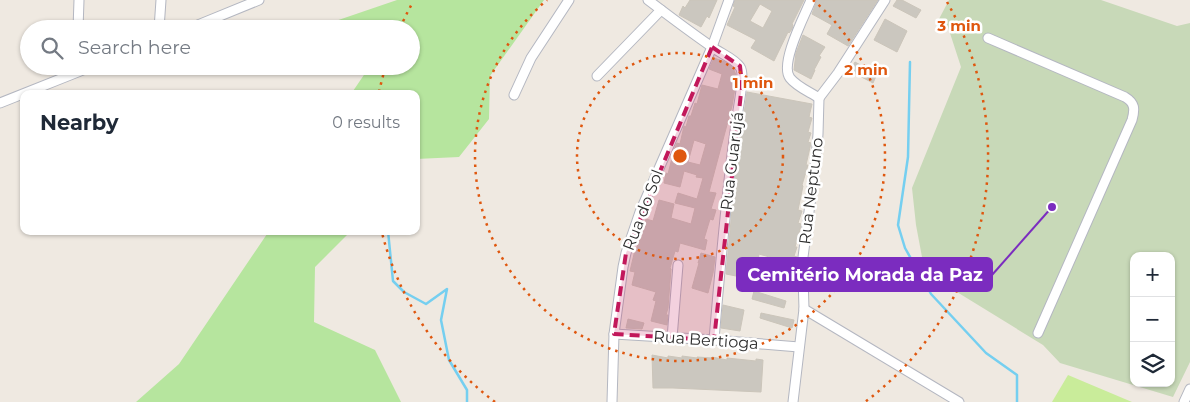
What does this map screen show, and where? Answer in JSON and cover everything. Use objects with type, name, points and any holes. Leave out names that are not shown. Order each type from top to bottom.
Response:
[{"type":"street","points":[[78,20],[79,0]]},
{"type":"street","points":[[160,20],[161,0]]},
{"type":"street","points":[[206,20],[238,4],[259,0]]},
{"type":"street","points":[[514,94],[531,58],[569,0]]},
{"type":"street","name":"Rua Guarujá","points":[[648,0],[712,47],[736,62],[741,68],[742,84],[725,219],[714,340]]},
{"type":"street","name":"Rua do Sol","points":[[612,402],[614,334],[623,267],[632,235],[640,212],[712,47],[729,0]]},
{"type":"street","points":[[811,0],[795,38],[787,70],[790,78],[819,98],[838,73],[885,0]]},
{"type":"street","points":[[597,76],[661,10]]},
{"type":"street","points":[[988,38],[1125,97],[1132,102],[1135,110],[1038,333]]},
{"type":"street","points":[[28,90],[63,75]]},
{"type":"street","points":[[0,102],[20,93]]},
{"type":"street","name":"Rua Neptuno","points":[[794,402],[804,309],[803,257],[816,159],[819,98]]},
{"type":"street","points":[[672,338],[678,266]]},
{"type":"street","points":[[804,309],[943,398],[960,402]]},
{"type":"street","name":"Rua Bertioga","points":[[614,334],[799,347]]},
{"type":"street","points":[[1184,402],[1190,389]]},
{"type":"highlighted area","points":[[712,47],[740,66],[742,84],[714,340],[614,334],[626,253]]},
{"type":"green space","points":[[397,0],[544,0],[490,76],[489,119],[459,157],[420,159],[420,90],[354,90],[364,75],[420,75],[420,20],[338,20]]},
{"type":"green space","points":[[949,0],[1101,0],[1177,26],[1190,23],[1190,362],[1173,397],[1140,387],[1175,387],[1175,252],[1130,252],[1130,384],[1060,363],[1043,345],[939,281],[922,257],[912,188],[961,67],[948,27],[939,19]]},
{"type":"green space","points":[[266,235],[347,235],[315,267],[314,322],[375,350],[401,402],[136,402],[179,364]]},
{"type":"green space","points":[[1068,375],[1132,402],[1052,402]]},
{"type":"building","points":[[690,0],[717,0],[709,18],[707,16],[701,27],[679,15],[683,6],[685,8]]},
{"type":"building","points":[[735,0],[804,0],[792,24],[792,29],[788,32],[774,61],[751,48],[756,40],[727,25],[735,7],[733,6]],"holes":[[[760,4],[772,11],[763,28],[750,21]]]},
{"type":"building","points":[[817,0],[878,0],[848,46],[827,34],[832,25],[812,14]]},
{"type":"building","points":[[897,0],[902,0],[921,10],[916,18],[893,6]]},
{"type":"building","points":[[885,19],[907,31],[897,52],[874,40]]},
{"type":"building","points":[[803,35],[825,47],[819,56],[821,57],[811,79],[794,70],[796,53]]},
{"type":"building","points":[[714,58],[731,66],[736,75],[732,106],[709,192],[716,193],[711,209],[716,210],[713,220],[710,219],[704,239],[707,240],[705,250],[680,243],[678,252],[675,251],[670,268],[666,315],[668,315],[667,325],[651,321],[656,301],[653,300],[656,292],[632,285],[635,272],[630,271],[646,219],[653,221],[659,200],[674,204],[671,218],[691,224],[695,208],[675,203],[678,193],[697,199],[703,178],[684,171],[680,187],[664,183],[674,150],[677,143],[680,144],[684,126],[686,127],[695,103],[697,104],[702,85],[718,89],[722,74],[709,69]],"holes":[[[694,140],[706,144],[700,165],[688,162]]]},
{"type":"building","points":[[855,62],[877,74],[873,83],[850,71]]},
{"type":"building","points":[[747,92],[812,104],[809,117],[812,118],[808,132],[811,133],[808,142],[811,143],[798,210],[802,211],[798,223],[801,224],[794,256],[797,257],[797,265],[759,254],[757,267],[795,278],[793,285],[757,275],[756,280],[726,274],[735,178]]},
{"type":"building","points":[[701,253],[715,257],[708,293],[692,288]]},
{"type":"building","points":[[754,291],[786,301],[784,308],[752,299]]},
{"type":"building","points":[[723,305],[744,310],[740,331],[721,328]]},
{"type":"building","points":[[761,313],[794,320],[792,328],[760,318]]},
{"type":"building","points":[[628,319],[644,323],[642,329],[626,328]]},
{"type":"building","points":[[652,355],[668,358],[668,356],[682,358],[682,356],[712,357],[727,360],[727,358],[763,360],[761,392],[653,388]]},
{"type":"waterway","points":[[910,62],[908,157],[898,225],[905,248],[931,294],[986,353],[1017,375],[1017,402]]},
{"type":"waterway","points":[[388,235],[393,281],[404,292],[426,304],[447,289],[441,320],[449,360],[467,390],[467,402]]},
{"type":"place","name":"Cemitério Morada da Paz","points":[[1052,207]]}]
